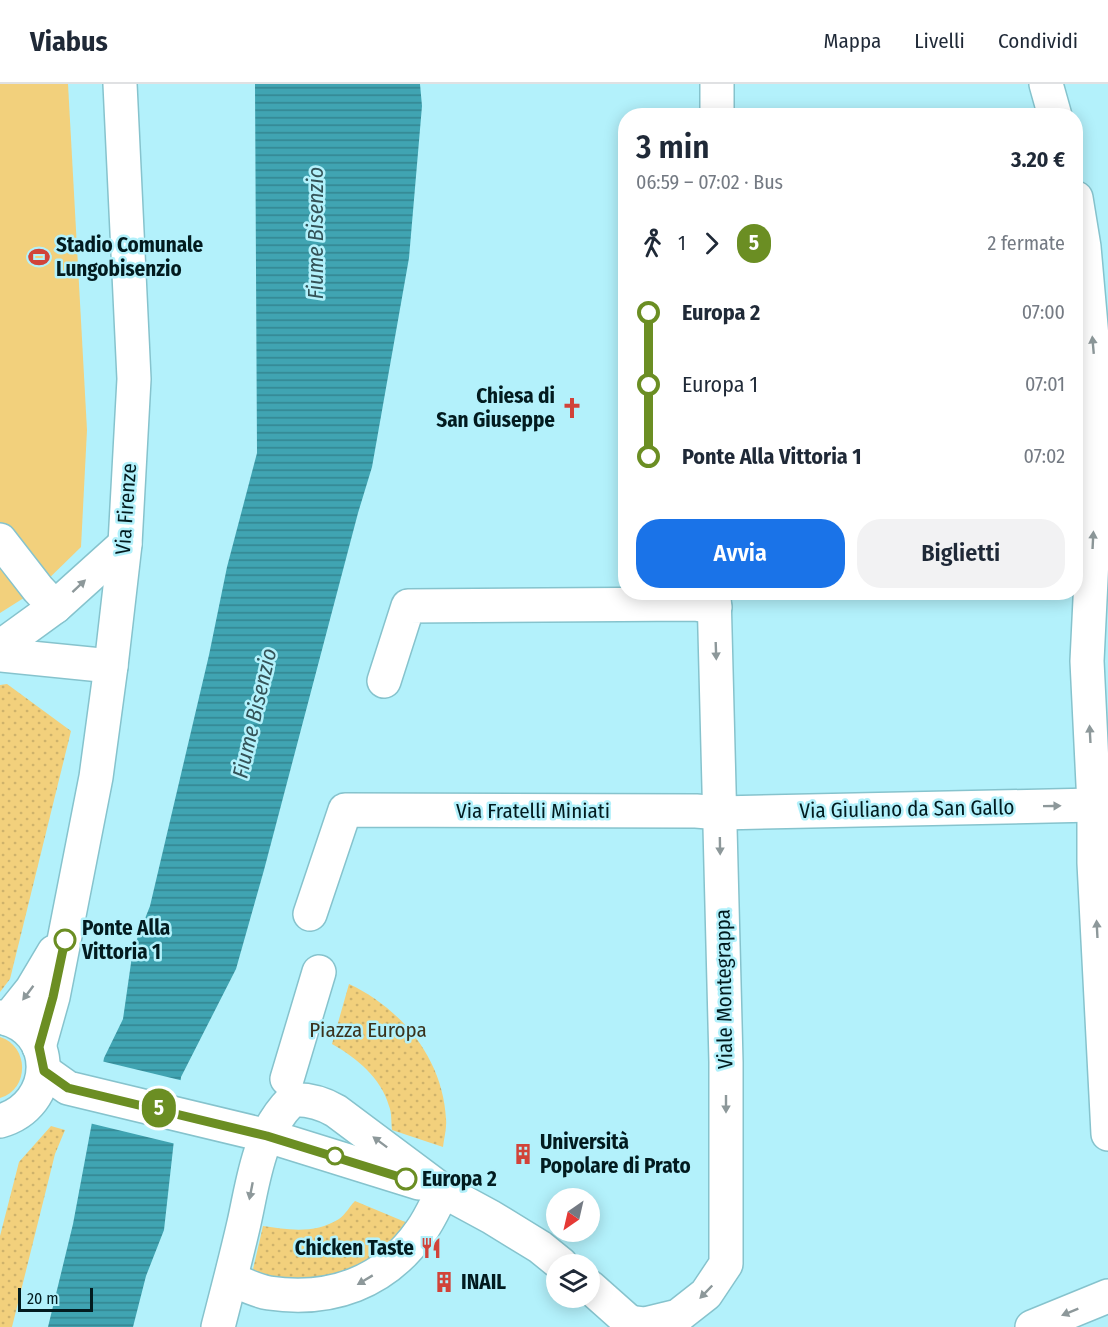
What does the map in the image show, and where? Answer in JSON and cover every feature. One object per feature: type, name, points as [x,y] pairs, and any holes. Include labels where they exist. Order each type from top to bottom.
[{"type":"street","name":"Via Firenze","points":[[47,1075],[53,997],[96,777],[124,544],[134,379],[120,84]]},
{"type":"street","points":[[717,84],[717,108]]},
{"type":"street","points":[[1046,84],[1053,108]]},
{"type":"street","points":[[1083,214],[1096,244],[1099,416],[1087,661],[1094,805],[1094,875],[1108,1134]]},
{"type":"street","points":[[0,540],[55,608]]},
{"type":"street","points":[[0,647],[55,608],[124,544]]},
{"type":"street","points":[[384,681],[390,640],[408,606],[694,604],[714,600]]},
{"type":"street","name":"Viale Montegrappa","points":[[623,1325],[645,1324],[678,1316],[706,1294],[726,1264],[726,1062],[714,600]]},
{"type":"street","points":[[0,655],[111,666]]},
{"type":"street","name":"Via Giuliano da San Gallo","points":[[720,813],[1094,805]]},
{"type":"street","name":"Via Fratelli Miniati","points":[[310,914],[345,810],[720,813]]},
{"type":"street","name":"Via Firenze","points":[[4,1018],[32,989],[67,930]]},
{"type":"street","points":[[218,1327],[257,1161],[267,1136],[284,1108],[290,1090],[319,972]]},
{"type":"street","points":[[4,1018],[21,1025],[31,1035],[47,1075]]},
{"type":"street","points":[[47,1075],[267,1136],[443,1191]]},
{"type":"street","points":[[0,1120],[12,1118],[25,1109],[47,1075]]},
{"type":"street","points":[[163,1109],[256,1112],[277,1101],[290,1090]]},
{"type":"street","points":[[290,1090],[308,1100],[322,1103],[344,1116],[443,1191],[491,1217],[546,1256]]},
{"type":"street","points":[[231,1279],[268,1293],[288,1294],[333,1293],[360,1284],[406,1250],[422,1230],[443,1191]]},
{"type":"street","points":[[1032,1327],[1108,1296]]},
{"type":"street","points":[[600,1299],[623,1325]]},
{"type":"street","points":[[596,1308],[623,1325]]},
{"type":"green space","name":"Stadio Comunale Lungobisenzio","points":[[0,84],[68,84],[87,430],[81,547],[38,589],[0,613]]},
{"type":"green space","points":[[7,684],[71,731],[10,979],[0,992],[0,685]]},
{"type":"green space","name":"Piazza Europa","points":[[349,984],[386,1007],[416,1038],[428,1057],[443,1097],[446,1129],[443,1147],[392,1130],[390,1109],[380,1086],[359,1062],[332,1044]]},
{"type":"green space","points":[[0,1037],[10,1042],[16,1049],[21,1058],[22,1068],[17,1086],[0,1098]]},
{"type":"green space","points":[[51,1126],[65,1130],[55,1154],[12,1327],[0,1327],[0,1236],[19,1162]]},
{"type":"green space","points":[[355,1201],[410,1224],[398,1244],[331,1284],[251,1278],[263,1226],[292,1229],[321,1227],[339,1219]]},
{"type":"water","name":"Fiume Bisenzio","points":[[255,84],[420,84],[422,106],[409,258],[372,467],[236,969],[181,1077],[164,1230],[146,1276],[133,1327],[48,1327],[73,1224],[104,1058],[123,1019],[133,949],[150,906],[209,655],[227,567],[257,453]]},
{"type":"pier","points":[[101,1061],[184,1081],[176,1144],[89,1123]]},
{"type":"bus line","name":"5","points":[[65,940],[39,1047],[44,1071],[68,1088],[163,1109],[267,1136],[406,1179]]},
{"type":"place","name":"Stadio Comunale Lungobisenzio","points":[[39,257]]},
{"type":"place","name":"Chiesa di San Giuseppe","points":[[572,408]]},
{"type":"place","name":"Ponte Alla Vittoria 1","points":[[65,940]]},
{"type":"place","name":"Università Popolare di Prato","points":[[523,1154]]},
{"type":"place","name":"Europa 2","points":[[406,1179]]},
{"type":"place","name":"Chicken Taste","points":[[431,1248]]},
{"type":"place","name":"INAIL","points":[[444,1282]]}]
